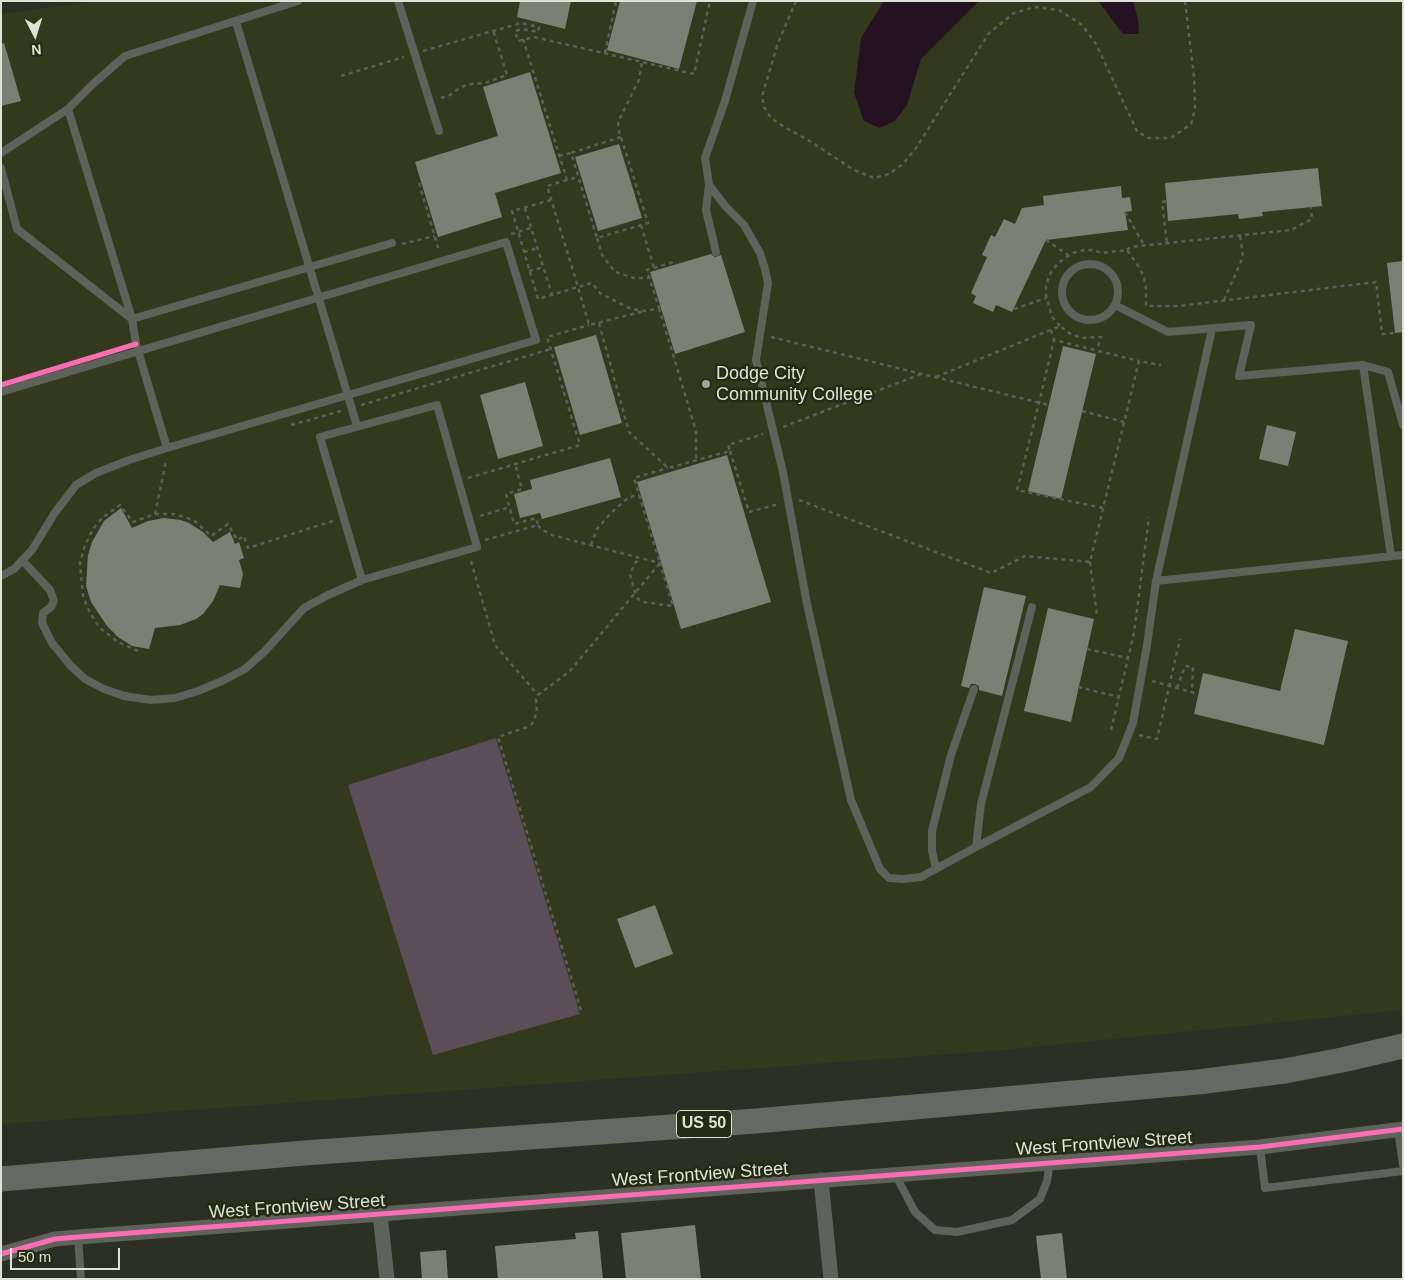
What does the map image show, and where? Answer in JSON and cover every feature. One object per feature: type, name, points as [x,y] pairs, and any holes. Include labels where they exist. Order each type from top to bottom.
[{"type":"highway","name":"US 50","points":[[1,1179],[295,1154],[756,1120],[1198,1082],[1285,1071],[1403,1046]]},
{"type":"street","name":"West Frontview Street","points":[[1,1254],[55,1239],[1260,1147],[1401,1129]]},
{"type":"street","points":[[821,1180],[831,1279]]},
{"type":"street","points":[[380,1214],[387,1279]]},
{"type":"lane","points":[[1,153],[68,109],[125,56],[298,1]]},
{"type":"lane","points":[[398,1],[439,131]]},
{"type":"lane","points":[[716,252],[706,210],[708,185],[705,158],[725,100],[753,1]]},
{"type":"lane","points":[[236,22],[357,426]]},
{"type":"lane","points":[[68,109],[132,319],[138,351],[167,448]]},
{"type":"lane","points":[[1,168],[17,229],[132,319]]},
{"type":"lane","points":[[708,185],[726,208],[744,225],[760,253],[768,283],[756,360],[788,501],[807,604],[851,800],[880,869],[889,878],[921,877],[1090,786],[1118,758],[1133,723],[1156,581],[1212,329]]},
{"type":"lane","points":[[1,392],[506,242],[536,340],[167,448],[128,460],[96,473],[76,485],[54,514],[32,550],[14,569],[1,576]]},
{"type":"lane","points":[[132,319],[392,243]]},
{"type":"lane","points":[[1090,264],[1108,270],[1118,286],[1118,296],[1115,305],[1109,313],[1101,318],[1083,320],[1074,316],[1068,310],[1062,294],[1066,276],[1081,265],[1090,264]]},
{"type":"lane","points":[[1115,305],[1168,332],[1252,325],[1239,376],[1363,365],[1388,372],[1403,425]]},
{"type":"lane","points":[[1363,365],[1391,556]]},
{"type":"lane","points":[[22,560],[50,590],[54,601],[51,607],[43,613],[42,623],[52,643],[70,666],[84,679],[124,696],[151,700],[175,698],[198,691],[245,669],[265,651],[304,608],[328,595],[362,580],[477,547],[437,405],[320,437],[362,580]]},
{"type":"lane","points":[[1156,581],[1403,555]]},
{"type":"lane","points":[[976,847],[982,804],[1032,608]]},
{"type":"lane","points":[[936,868],[932,851],[932,831],[951,755],[974,689]]},
{"type":"lane","points":[[1401,1129],[1403,1165]]},
{"type":"lane","points":[[1260,1147],[1265,1188],[1403,1171]]},
{"type":"lane","points":[[895,1174],[915,1212],[935,1230],[957,1232],[1012,1220],[1040,1199],[1047,1181],[1050,1162]]},
{"type":"lane","points":[[78,1237],[81,1279]]},
{"type":"path","points":[[605,53],[616,1]]},
{"type":"path","points":[[341,76],[521,23],[540,27],[538,32],[523,29],[515,31],[518,41],[534,37],[694,74],[710,1]]},
{"type":"path","points":[[796,1],[778,43],[762,96],[764,107],[771,118],[786,128],[854,170],[874,178],[889,174],[903,164],[916,148],[989,33],[1014,13],[1035,7],[1059,10],[1082,25],[1096,44],[1136,131],[1148,138],[1171,138],[1191,124],[1195,108],[1194,77],[1185,1]]},
{"type":"path","points":[[430,101],[450,96],[461,87],[485,83],[507,75],[493,30]]},
{"type":"path","points":[[523,40],[566,180]]},
{"type":"path","points":[[597,238],[648,223],[618,122],[636,86],[642,62]]},
{"type":"path","points":[[559,156],[621,137]]},
{"type":"path","points":[[571,153],[602,254],[615,272],[634,278],[650,278]]},
{"type":"path","points":[[578,177],[547,186],[589,325]]},
{"type":"path","points":[[419,183],[440,255]]},
{"type":"path","points":[[551,200],[512,211],[538,299],[592,282],[600,293],[614,301],[631,309],[647,311]]},
{"type":"path","points":[[1166,202],[1162,202],[1167,243]]},
{"type":"path","points":[[525,207],[552,294]]},
{"type":"path","points":[[1097,350],[1101,337],[1084,338],[1070,333],[1060,326],[1052,317],[1046,298],[1046,285],[1051,272],[1068,255],[1084,250],[1102,253],[1127,250],[1130,247],[1291,230],[1312,219],[1311,207]]},
{"type":"path","points":[[1125,212],[1144,246]]},
{"type":"path","points":[[641,225],[654,268]]},
{"type":"path","points":[[1224,300],[1243,257],[1240,235]]},
{"type":"path","points":[[392,243],[401,244],[434,236]]},
{"type":"path","points":[[1046,240],[1068,255]]},
{"type":"path","points":[[524,252],[538,248]]},
{"type":"path","points":[[1127,250],[1144,278],[1146,306],[1179,306],[1376,282],[1382,334],[1395,333]]},
{"type":"path","points":[[673,262],[648,270],[696,430],[696,460]]},
{"type":"path","points":[[530,271],[544,267]]},
{"type":"path","points":[[1014,309],[1046,298]]},
{"type":"path","points":[[458,481],[580,445],[548,337],[659,308]]},
{"type":"path","points":[[599,323],[630,432],[668,468]]},
{"type":"path","points":[[935,377],[1060,326]]},
{"type":"path","points":[[1051,330],[1054,340],[1017,490],[1103,508]]},
{"type":"path","points":[[761,334],[1049,405]]},
{"type":"path","points":[[1082,347],[1084,338]]},
{"type":"path","points":[[1054,340],[1161,365]]},
{"type":"path","points":[[286,426],[551,349]]},
{"type":"path","points":[[1097,615],[1090,562],[1139,360]]},
{"type":"path","points":[[921,374],[773,431],[728,445],[749,512],[796,499],[991,573],[1025,556],[1090,562]]},
{"type":"path","points":[[1082,411],[1124,422]]},
{"type":"path","points":[[640,558],[634,563],[630,574],[638,599],[643,602],[673,606],[634,478],[730,451]]},
{"type":"path","points":[[155,514],[165,461],[174,458]]},
{"type":"path","points":[[515,464],[522,488],[506,494],[514,524],[536,518],[541,529],[552,535],[660,564]]},
{"type":"path","points":[[591,545],[597,529],[611,512],[628,498],[639,494]]},
{"type":"path","points":[[138,651],[118,642],[100,628],[82,596],[80,563],[85,545],[102,518],[120,505],[133,522],[155,514],[173,514],[196,522],[211,536],[228,524],[237,540],[244,536],[248,548],[344,518]]},
{"type":"path","points":[[469,520],[510,507]]},
{"type":"path","points":[[1111,730],[1138,606],[1149,517]]},
{"type":"path","points":[[476,542],[538,524]]},
{"type":"path","points":[[468,550],[496,645],[538,695]]},
{"type":"path","points":[[580,1010],[498,738],[532,724],[537,712],[536,699],[538,695],[570,671],[660,564]]},
{"type":"path","points":[[1129,732],[1156,739],[1180,639]]},
{"type":"path","points":[[1087,648],[1128,658]]},
{"type":"path","points":[[1177,688],[1186,666],[1193,667],[1192,693]]},
{"type":"path","points":[[1141,678],[1198,694]]},
{"type":"path","points":[[1078,687],[1119,697]]},
{"type":"shaded area","name":"Dodge City Community College","points":[[94,1],[1403,1],[1403,1010],[1003,1050],[1,1124],[1,14]]},
{"type":"shaded area","points":[[884,1],[979,1],[921,59],[907,105],[895,121],[879,128],[864,121],[854,93],[861,38]]},
{"type":"shaded area","points":[[1098,1],[1133,1],[1138,20],[1139,34],[1123,34]]},
{"type":"shaded area","points":[[496,738],[580,1014],[433,1055],[348,785]]},
{"type":"building","points":[[520,1],[571,1],[565,29],[517,17]]},
{"type":"building","points":[[620,1],[697,1],[679,69],[607,50]]},
{"type":"building","points":[[4,43],[21,101],[1,106],[1,44]]},
{"type":"building","points":[[530,72],[561,173],[495,193],[502,217],[438,237],[415,162],[498,136],[483,87]]},
{"type":"building","points":[[619,144],[642,218],[598,231],[575,157]]},
{"type":"building","points":[[1318,168],[1322,206],[1262,212],[1263,216],[1239,219],[1238,214],[1168,221],[1165,183]]},
{"type":"building","points":[[1121,186],[1122,198],[1130,197],[1132,211],[1125,212],[1128,230],[1046,240],[1012,312],[996,305],[993,312],[973,303],[976,296],[971,293],[987,257],[982,255],[991,235],[995,237],[1004,219],[1015,224],[1022,208],[1044,205],[1043,196]]},
{"type":"building","points":[[711,254],[715,257],[721,255],[745,332],[675,354],[650,272]]},
{"type":"building","points":[[1403,261],[1403,332],[1395,333],[1387,263]]},
{"type":"building","points":[[596,335],[622,423],[580,435],[554,347]]},
{"type":"building","points":[[1063,346],[1096,354],[1061,499],[1028,491]]},
{"type":"building","points":[[525,382],[543,446],[498,459],[480,395]]},
{"type":"building","points":[[1267,425],[1296,432],[1288,466],[1259,459]]},
{"type":"building","points":[[727,455],[771,602],[681,629],[637,482]]},
{"type":"building","points":[[610,458],[621,497],[542,519],[540,513],[520,518],[514,494],[532,489],[530,480]]},
{"type":"building","points":[[121,508],[132,528],[148,521],[164,518],[189,523],[203,532],[213,542],[230,532],[235,544],[239,542],[244,558],[239,560],[243,574],[240,588],[220,585],[213,601],[203,614],[196,619],[180,625],[155,628],[149,649],[132,646],[118,637],[107,626],[91,602],[86,586],[88,555],[92,542],[104,521]]},
{"type":"building","points":[[984,587],[1026,596],[1002,696],[979,690],[979,686],[975,684],[971,684],[969,688],[961,686]]},
{"type":"building","points":[[1048,608],[1094,619],[1071,722],[1024,711]]},
{"type":"building","points":[[1295,629],[1348,641],[1324,745],[1194,714],[1203,673],[1280,691]]},
{"type":"building","points":[[655,905],[673,954],[635,968],[617,919]]},
{"type":"building","points":[[695,1225],[701,1279],[626,1279],[621,1233]]},
{"type":"building","points":[[598,1231],[603,1279],[498,1279],[495,1246],[576,1239],[575,1233]]},
{"type":"building","points":[[1062,1233],[1067,1279],[1041,1279],[1036,1236]]},
{"type":"building","points":[[446,1250],[448,1279],[422,1279],[420,1252]]},
{"type":"cycle path","points":[[1,385],[136,344]]},
{"type":"cycle path","points":[[1,1254],[55,1239],[1260,1147],[1403,1129]]},
{"type":"place","name":"Dodge City Community College","points":[[706,384]]}]
